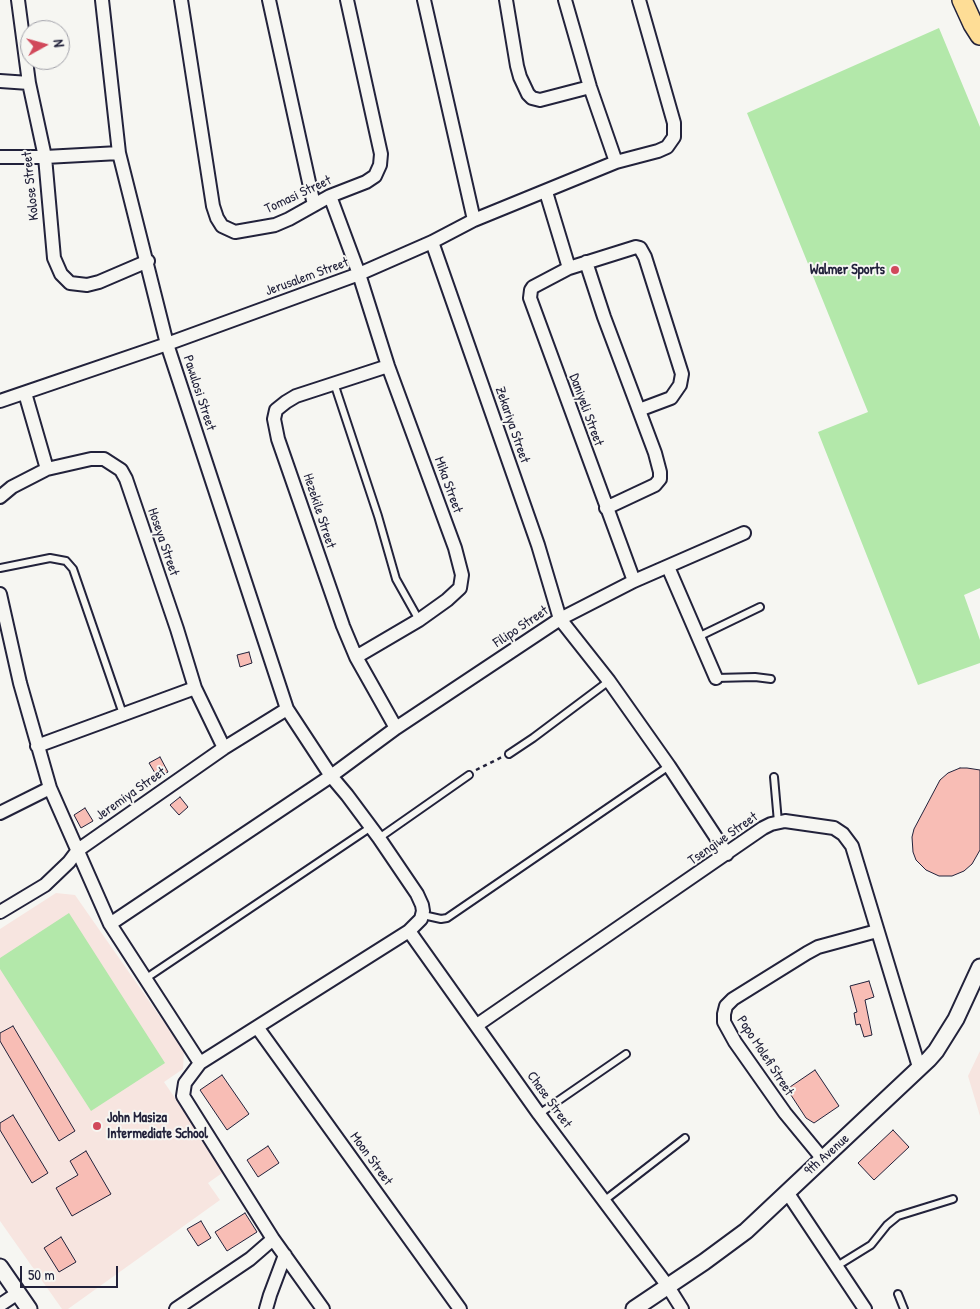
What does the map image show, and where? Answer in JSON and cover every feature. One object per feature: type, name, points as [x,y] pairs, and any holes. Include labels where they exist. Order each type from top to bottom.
[{"type":"main road","points":[[962,0],[980,35]]},
{"type":"main road","points":[[970,0],[980,25]]},
{"type":"street","name":"Kolose Street","points":[[18,0],[28,83],[45,157],[54,258],[60,274],[70,283],[87,285],[99,282],[148,261]]},
{"type":"street","name":"Pawulosi Street","points":[[102,0],[119,153],[148,261],[167,344],[287,710],[331,776],[371,827],[417,894],[422,905],[423,915]]},
{"type":"street","name":"Tomasi Street","points":[[181,0],[213,206],[222,226],[234,232],[274,225],[289,219],[330,196],[366,182],[374,176],[380,165],[381,154],[347,0]]},
{"type":"street","points":[[269,0],[314,205]]},
{"type":"street","points":[[424,0],[474,220]]},
{"type":"street","points":[[506,0],[517,66],[528,94],[532,98],[540,100],[590,87]]},
{"type":"street","points":[[565,0],[590,87],[616,162]]},
{"type":"street","name":"Jerusalem Street","points":[[0,401],[167,344],[358,274],[432,242],[474,220],[616,162],[667,147],[674,137],[674,123],[639,0]]},
{"type":"street","points":[[0,81],[28,83]]},
{"type":"street","points":[[0,157],[45,157],[119,153]]},
{"type":"street","points":[[546,192],[569,268]]},
{"type":"street","name":"Mika Street","points":[[330,196],[388,366],[455,548],[462,576],[460,588],[447,600],[419,620],[356,657]]},
{"type":"street","name":"Zekariya Street","points":[[432,242],[538,544],[560,619]]},
{"type":"street","name":"Daniyeli Street","points":[[634,580],[530,298],[531,290],[538,283],[569,268],[636,247],[640,248],[645,257],[682,374],[680,385],[671,398],[639,410]]},
{"type":"street","points":[[586,262],[604,317],[655,453],[660,472],[660,479],[655,485],[606,508]]},
{"type":"street","name":"Hezekile Street","points":[[388,366],[296,396],[276,410],[274,419],[278,439],[332,598],[356,657],[396,728]]},
{"type":"street","points":[[25,393],[47,469]]},
{"type":"street","name":"Hoseya Street","points":[[0,497],[12,487],[47,469],[91,459],[104,459],[121,470],[126,479],[178,629],[194,688],[224,748]]},
{"type":"street","name":"Filipo Street","points":[[110,924],[331,776],[396,728],[560,619],[634,580],[744,534]]},
{"type":"street","points":[[668,567],[716,678]]},
{"type":"street","points":[[0,594],[20,683],[50,788],[110,924],[200,1063]]},
{"type":"street","points":[[560,619],[609,681],[669,766],[727,854]]},
{"type":"street","points":[[37,746],[194,688]]},
{"type":"street","name":"Jeremiya Street","points":[[0,912],[44,885],[69,862],[78,850],[224,748],[287,710]]},
{"type":"street","points":[[0,813],[50,788]]},
{"type":"street","name":"Tsengiwe Street","points":[[477,1026],[763,828],[784,821],[826,826],[839,831],[852,846],[919,1066]]},
{"type":"street","points":[[324,1309],[272,1239],[183,1096],[185,1083],[200,1063],[409,931],[418,923],[423,915]]},
{"type":"street","name":"Popo Molefi Street","points":[[822,1158],[785,1112],[735,1042],[724,1022],[724,1014],[726,1006],[733,999],[807,952],[877,930]]},
{"type":"street","name":"Chase Street","points":[[409,931],[539,1114],[667,1285],[682,1309]]},
{"type":"street","name":"9th Avenue","points":[[634,1309],[746,1231],[936,1051],[956,1019],[980,966]]},
{"type":"street","name":"Moon Street","points":[[258,1027],[460,1309]]},
{"type":"street","points":[[788,1192],[865,1309]]},
{"type":"street","points":[[176,1309],[250,1259],[272,1239]]},
{"type":"street","points":[[266,1309],[285,1255]]},
{"type":"street","points":[[0,1267],[29,1309]]},
{"type":"street","points":[[0,1305],[18,1293]]},
{"type":"lane","points":[[334,383],[378,516],[396,580],[419,620]]},
{"type":"lane","points":[[0,568],[50,558],[66,561],[74,569],[123,714]]},
{"type":"lane","points":[[698,637],[760,607]]},
{"type":"lane","points":[[716,678],[755,677],[771,679]]},
{"type":"lane","points":[[509,754],[609,681]]},
{"type":"lane","points":[[423,915],[441,920],[447,918],[669,766]]},
{"type":"lane","points":[[378,838],[469,775]]},
{"type":"lane","points":[[774,777],[778,822]]},
{"type":"lane","points":[[145,979],[371,827]]},
{"type":"lane","points":[[539,1114],[626,1054]]},
{"type":"lane","points":[[605,1200],[685,1138]]},
{"type":"lane","points":[[836,1266],[871,1246],[887,1225],[898,1216],[953,1198]]},
{"type":"lane","points":[[898,1294],[904,1309]]},
{"type":"path","points":[[469,775],[509,754]]},
{"type":"shaded area","name":"John Masiza Intermediate School","points":[[56,893],[75,895],[184,1051],[183,1069],[164,1082],[225,1171],[208,1183],[220,1200],[68,1309],[62,1309],[0,1221],[0,929]]},
{"type":"shaded area","points":[[980,1051],[980,1116],[968,1076]]},
{"type":"green space","name":"Walmer Sports","points":[[939,28],[980,127],[980,588],[964,595],[980,640],[980,663],[918,685],[818,432],[868,412],[747,113]]},
{"type":"green space","points":[[69,913],[165,1063],[91,1111],[0,969],[0,958]]},
{"type":"building","points":[[249,652],[252,663],[240,667],[237,655]]},
{"type":"building","points":[[160,757],[168,772],[158,778],[149,763]]},
{"type":"building","points":[[960,768],[980,770],[980,850],[972,864],[964,871],[952,876],[939,876],[926,870],[916,860],[913,852],[912,837],[914,829],[940,780],[948,773]]},
{"type":"building","points":[[180,797],[188,807],[179,815],[170,805]]},
{"type":"building","points":[[85,808],[93,821],[81,828],[74,815]]},
{"type":"building","points":[[869,981],[874,997],[865,1000],[872,1035],[864,1037],[860,1024],[856,1025],[854,1013],[857,1012],[850,986]]},
{"type":"building","points":[[13,1026],[75,1131],[59,1141],[0,1041],[0,1033]]},
{"type":"building","points":[[815,1070],[839,1106],[814,1123],[806,1118],[787,1089]]},
{"type":"building","points":[[222,1075],[249,1114],[227,1130],[200,1090]]},
{"type":"building","points":[[13,1115],[48,1173],[32,1183],[0,1130],[0,1123]]},
{"type":"building","points":[[893,1130],[909,1147],[874,1180],[858,1163]]},
{"type":"building","points":[[268,1146],[279,1163],[258,1177],[247,1160]]},
{"type":"building","points":[[86,1151],[111,1194],[72,1216],[56,1188],[78,1175],[70,1161]]},
{"type":"building","points":[[245,1213],[257,1232],[227,1251],[215,1232]]},
{"type":"building","points":[[201,1221],[211,1238],[198,1246],[187,1229]]},
{"type":"building","points":[[61,1237],[76,1262],[59,1272],[44,1248]]},
{"type":"place","name":"Walmer Sports","points":[[895,270]]},
{"type":"place","name":"John Masiza Intermediate School","points":[[97,1126]]}]
